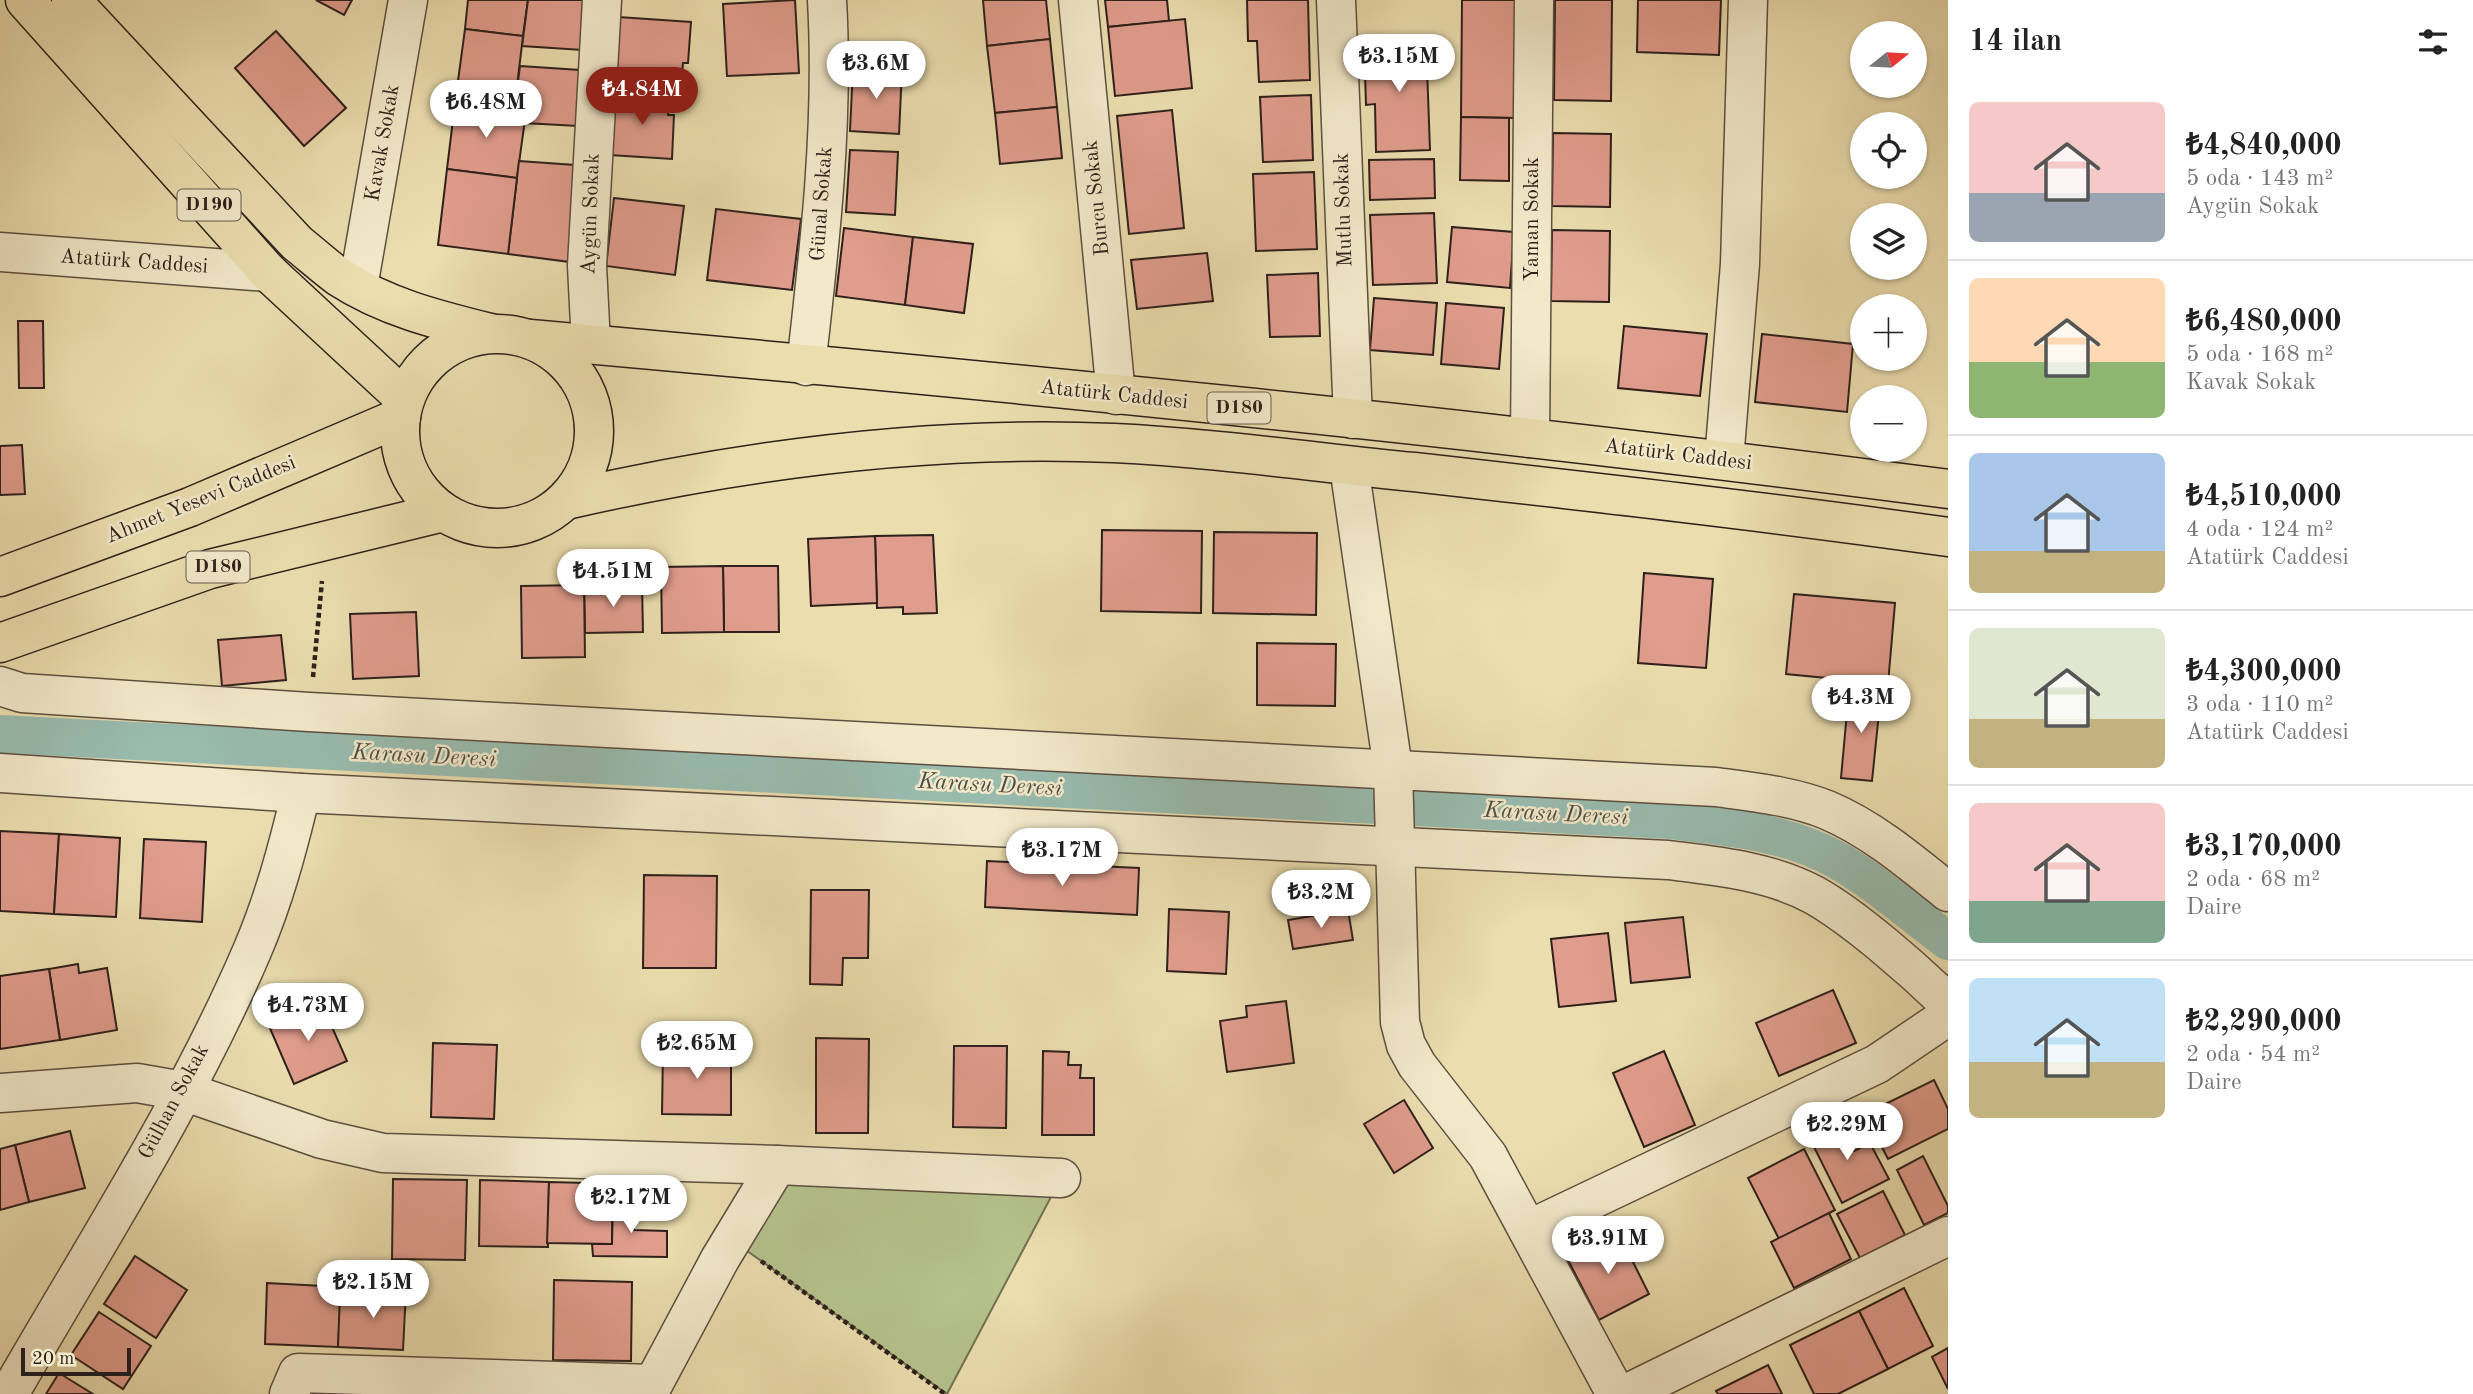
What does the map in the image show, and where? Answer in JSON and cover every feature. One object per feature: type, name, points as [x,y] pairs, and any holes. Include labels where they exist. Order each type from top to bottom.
[{"type":"highway","name":"D190","points":[[25,0],[268,272],[403,408]]},
{"type":"highway","name":"D190","points":[[71,0],[297,243],[340,277],[358,287],[426,317],[492,333]]},
{"type":"highway","name":"Atatürk Caddesi","points":[[530,339],[547,347],[569,365],[585,388],[595,425],[589,463],[580,482],[566,500],[550,513],[509,528],[487,528],[466,523],[443,512],[424,495],[410,474],[403,456],[403,408],[424,366],[439,353],[472,336],[492,333],[530,339],[1353,419],[1724,460],[1948,489]]},
{"type":"highway","name":"Ahmet Yesevi Caddesi","points":[[0,577],[190,508],[403,408]]},
{"type":"highway","name":"Atatürk Caddesi","points":[[566,500],[666,477],[793,458],[949,445],[1114,443],[1708,504],[1948,537]]},
{"type":"highway","name":"D180","points":[[0,643],[210,569],[443,512]]},
{"type":"street","name":"Kavak Sokak","points":[[358,287],[408,0]]},
{"type":"street","name":"Aygün Sokak","points":[[591,344],[587,266],[603,0]]},
{"type":"street","name":"Günal Sokak","points":[[806,366],[823,216],[831,66],[827,0]]},
{"type":"street","name":"Burcu Sokak","points":[[1078,0],[1116,395]]},
{"type":"street","name":"Mutlu Sokak","points":[[1336,0],[1353,419]]},
{"type":"street","name":"Yaman Sokak","points":[[1530,438],[1534,0]]},
{"type":"street","points":[[1724,460],[1740,264],[1748,0]]},
{"type":"street","name":"Atatürk Caddesi","points":[[0,252],[268,272]]},
{"type":"street","points":[[1349,466],[1393,769],[1397,998],[1405,1045],[1436,1092],[1468,1126],[1489,1156],[1616,1394]]},
{"type":"street","points":[[0,686],[22,693],[309,712],[1705,786],[1777,796],[1825,810],[1856,824],[1948,892]]},
{"type":"street","points":[[0,773],[301,793],[1396,849],[1668,860],[1752,873],[1813,895],[1912,970],[1948,1003]]},
{"type":"street","name":"Gülhan Sokak","points":[[9,1394],[183,1091],[252,951],[281,872],[301,793]]},
{"type":"street","points":[[1528,1230],[1877,1064],[1948,1016]]},
{"type":"street","points":[[0,1093],[137,1083],[183,1091],[322,1139],[383,1153],[777,1165],[1061,1178]]},
{"type":"street","points":[[289,1394],[298,1373],[650,1389],[732,1240],[777,1165]]},
{"type":"street","points":[[1626,1394],[1948,1236]]},
{"type":"path","points":[[309,712],[323,573],[320,541]]},
{"type":"path","points":[[732,1240],[945,1394]]},
{"type":"green space","points":[[777,1165],[1061,1178],[947,1394],[732,1240]]},
{"type":"building","points":[[316,0],[352,0],[344,15]]},
{"type":"building","points":[[468,0],[528,0],[523,36],[465,29]]},
{"type":"building","points":[[528,0],[585,0],[582,50],[522,46]]},
{"type":"building","points":[[795,0],[799,73],[727,76],[723,4]]},
{"type":"building","points":[[983,0],[1046,0],[1050,39],[987,46]]},
{"type":"building","points":[[1105,0],[1167,0],[1169,21],[1108,27]]},
{"type":"building","points":[[1247,0],[1308,0],[1310,80],[1259,82],[1257,41],[1248,41]]},
{"type":"building","points":[[1462,0],[1519,0],[1517,118],[1461,117]]},
{"type":"building","points":[[1555,0],[1612,0],[1611,101],[1554,100]]},
{"type":"building","points":[[1638,0],[1721,0],[1719,55],[1637,52]]},
{"type":"building","points":[[618,17],[691,22],[688,63],[683,63],[680,97],[614,93]]},
{"type":"building","points":[[1185,19],[1192,88],[1115,96],[1108,27]]},
{"type":"building","points":[[465,29],[523,36],[514,111],[455,103]]},
{"type":"building","points":[[276,31],[346,108],[304,146],[235,68]]},
{"type":"building","points":[[1050,39],[1057,107],[995,113],[987,46]]},
{"type":"building","points":[[1426,40],[1430,150],[1376,152],[1375,104],[1366,105],[1364,42]]},
{"type":"building","points":[[520,66],[580,70],[578,126],[524,123],[526,112],[514,111]]},
{"type":"building","points":[[853,68],[902,70],[899,134],[850,131]]},
{"type":"building","points":[[614,93],[669,96],[668,115],[674,115],[672,159],[610,155]]},
{"type":"building","points":[[1311,95],[1313,160],[1263,162],[1260,97]]},
{"type":"building","points":[[455,103],[526,112],[517,178],[447,169]]},
{"type":"building","points":[[1057,107],[1062,158],[1000,164],[995,113]]},
{"type":"building","points":[[1172,110],[1184,228],[1129,234],[1117,116]]},
{"type":"building","points":[[1461,117],[1509,118],[1509,181],[1460,180]]},
{"type":"building","points":[[1553,133],[1611,134],[1610,207],[1552,206]]},
{"type":"building","points":[[850,150],[898,152],[895,215],[846,212]]},
{"type":"building","points":[[1434,159],[1435,198],[1370,200],[1369,160]]},
{"type":"building","points":[[519,161],[575,165],[570,262],[508,254]]},
{"type":"building","points":[[447,169],[517,178],[508,254],[438,245]]},
{"type":"building","points":[[1314,172],[1317,249],[1256,251],[1253,174]]},
{"type":"building","points":[[614,198],[684,206],[675,275],[606,266]]},
{"type":"building","points":[[716,209],[801,219],[792,290],[707,280]]},
{"type":"building","points":[[1434,213],[1437,283],[1373,285],[1370,215]]},
{"type":"building","points":[[1452,227],[1514,232],[1510,288],[1447,282]]},
{"type":"building","points":[[844,228],[913,237],[905,305],[836,296]]},
{"type":"building","points":[[1552,230],[1610,231],[1609,302],[1551,301]]},
{"type":"building","points":[[913,237],[973,244],[964,313],[905,305]]},
{"type":"building","points":[[1207,253],[1213,301],[1137,309],[1131,260]]},
{"type":"building","points":[[1318,273],[1320,336],[1270,337],[1267,275]]},
{"type":"building","points":[[1374,298],[1437,303],[1433,355],[1370,350]]},
{"type":"building","points":[[1446,303],[1504,308],[1499,369],[1441,364]]},
{"type":"building","points":[[18,321],[43,321],[44,388],[19,388]]},
{"type":"building","points":[[1624,326],[1707,334],[1700,396],[1618,388]]},
{"type":"building","points":[[1762,334],[1850,344],[1847,412],[1755,402]]},
{"type":"building","points":[[22,445],[25,494],[0,495],[0,446]]},
{"type":"building","points":[[1102,530],[1202,531],[1201,613],[1101,611]]},
{"type":"building","points":[[1214,532],[1317,533],[1316,615],[1213,613]]},
{"type":"building","points":[[933,535],[937,613],[903,614],[903,607],[877,608],[875,536]]},
{"type":"building","points":[[875,536],[877,603],[811,606],[808,539]]},
{"type":"building","points":[[723,566],[778,566],[779,632],[724,632]]},
{"type":"building","points":[[723,566],[724,632],[662,633],[661,567]]},
{"type":"building","points":[[1644,573],[1713,579],[1706,668],[1638,663]]},
{"type":"building","points":[[584,585],[642,585],[643,632],[585,633]]},
{"type":"building","points":[[584,585],[585,657],[522,658],[521,586]]},
{"type":"building","points":[[1794,594],[1895,603],[1888,684],[1786,674]]},
{"type":"building","points":[[416,612],[419,676],[353,679],[350,614]]},
{"type":"building","points":[[281,635],[286,680],[222,686],[218,640]]},
{"type":"building","points":[[1257,643],[1336,644],[1335,706],[1257,705]]},
{"type":"building","points":[[1849,690],[1881,693],[1872,781],[1841,778]]},
{"type":"building","points":[[0,831],[59,834],[54,914],[0,911]]},
{"type":"building","points":[[59,834],[120,838],[116,917],[54,914]]},
{"type":"building","points":[[144,839],[206,842],[202,922],[140,918]]},
{"type":"building","points":[[987,861],[1139,868],[1137,915],[985,907]]},
{"type":"building","points":[[644,875],[717,876],[716,968],[643,968]]},
{"type":"building","points":[[811,890],[869,890],[868,958],[843,958],[842,985],[810,984]]},
{"type":"building","points":[[1169,909],[1229,912],[1226,974],[1167,971]]},
{"type":"building","points":[[1348,910],[1353,940],[1293,949],[1288,920]]},
{"type":"building","points":[[1683,917],[1690,977],[1631,983],[1625,923]]},
{"type":"building","points":[[1608,933],[1616,1001],[1559,1007],[1551,939]]},
{"type":"building","points":[[78,964],[79,973],[107,968],[117,1030],[60,1040],[49,969]]},
{"type":"building","points":[[49,969],[60,1040],[0,1049],[0,976]]},
{"type":"building","points":[[1833,990],[1856,1043],[1779,1076],[1756,1023]]},
{"type":"building","points":[[1286,1001],[1294,1063],[1227,1072],[1220,1021],[1247,1017],[1246,1006]]},
{"type":"building","points":[[321,1002],[347,1061],[294,1084],[269,1026]]},
{"type":"building","points":[[816,1038],[869,1039],[868,1133],[816,1133]]},
{"type":"building","points":[[433,1043],[497,1045],[494,1119],[431,1117]]},
{"type":"building","points":[[691,1045],[731,1046],[731,1115],[662,1114],[663,1050],[690,1051]]},
{"type":"building","points":[[954,1046],[1007,1046],[1006,1128],[953,1127]]},
{"type":"building","points":[[1043,1051],[1069,1052],[1068,1065],[1081,1065],[1080,1078],[1094,1078],[1094,1135],[1042,1135]]},
{"type":"building","points":[[1664,1051],[1695,1125],[1644,1147],[1613,1073]]},
{"type":"building","points":[[1934,1080],[1948,1109],[1948,1129],[1888,1159],[1865,1114]]},
{"type":"building","points":[[1404,1100],[1433,1148],[1394,1173],[1364,1124]]},
{"type":"building","points":[[1837,1118],[1854,1151],[1870,1143],[1889,1179],[1842,1203],[1807,1133]]},
{"type":"building","points":[[70,1131],[85,1188],[29,1202],[15,1145]]},
{"type":"building","points":[[15,1145],[29,1202],[0,1210],[0,1149]]},
{"type":"building","points":[[1804,1149],[1835,1210],[1779,1239],[1748,1178]]},
{"type":"building","points":[[1923,1156],[1948,1206],[1948,1213],[1924,1225],[1897,1170]]},
{"type":"building","points":[[393,1179],[467,1180],[465,1260],[392,1259]]},
{"type":"building","points":[[480,1180],[549,1182],[548,1247],[479,1246]]},
{"type":"building","points":[[549,1182],[587,1183],[587,1190],[613,1191],[612,1244],[547,1243]]},
{"type":"building","points":[[1883,1191],[1905,1235],[1860,1258],[1837,1214]]},
{"type":"building","points":[[613,1197],[634,1197],[634,1230],[667,1231],[667,1257],[593,1256],[592,1244],[612,1244]]},
{"type":"building","points":[[1829,1213],[1851,1259],[1794,1288],[1771,1242]]},
{"type":"building","points":[[1618,1232],[1649,1294],[1599,1320],[1567,1258]]},
{"type":"building","points":[[135,1256],[187,1290],[156,1338],[104,1304]]},
{"type":"building","points":[[554,1280],[632,1282],[631,1361],[553,1360]]},
{"type":"building","points":[[267,1283],[341,1287],[338,1347],[265,1344]]},
{"type":"building","points":[[359,1288],[406,1290],[403,1350],[338,1347],[340,1295],[358,1296]]},
{"type":"building","points":[[1904,1288],[1933,1346],[1888,1369],[1859,1311]]},
{"type":"building","points":[[1859,1311],[1888,1369],[1838,1394],[1814,1394],[1790,1345]]},
{"type":"building","points":[[99,1312],[151,1346],[123,1389],[71,1355]]},
{"type":"building","points":[[1948,1348],[1948,1389],[1932,1357]]},
{"type":"building","points":[[1768,1365],[1782,1394],[1718,1394],[1716,1391]]},
{"type":"building","points":[[59,1373],[93,1394],[46,1394]]},
{"type":"waterway","name":"Karasu Deresi","points":[[0,734],[1669,820],[1775,836],[1816,850],[1864,877],[1948,941]]}]
